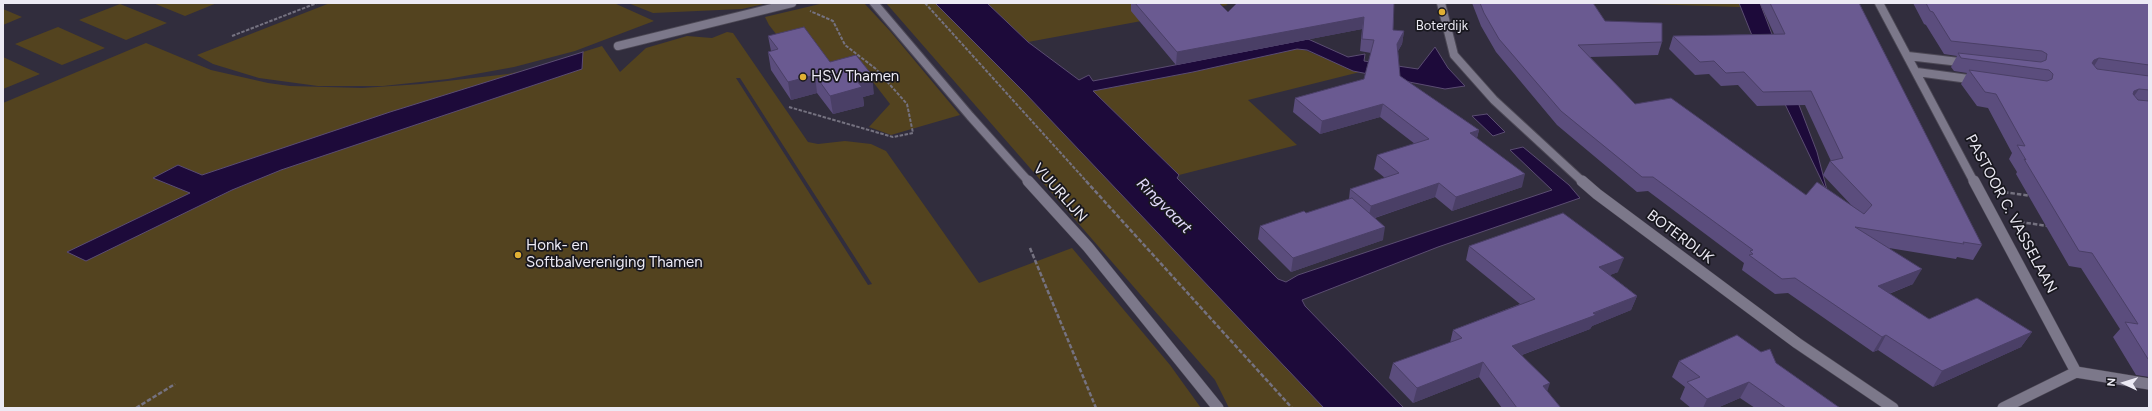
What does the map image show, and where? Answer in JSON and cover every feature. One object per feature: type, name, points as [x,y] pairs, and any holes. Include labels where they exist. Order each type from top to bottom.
[{"type":"street","points":[[618,46],[791,3]]},
{"type":"street","name":"VUURLIJN","points":[[874,3],[970,116],[1088,247],[1218,408]]},
{"type":"street","name":"BOTERDIJK","points":[[1441,3],[1442,12],[1454,55],[1494,100],[1597,194],[1797,343],[1893,408]]},
{"type":"street","name":"PASTOOR C. VASSELAAN","points":[[1879,3],[2076,372]]},
{"type":"street","points":[[1908,56],[1979,64]]},
{"type":"street","points":[[1917,72],[1986,81]]},
{"type":"street","points":[[2003,408],[2076,372],[2149,384]]},
{"type":"path","points":[[232,36],[316,3]]},
{"type":"path","points":[[789,107],[893,137],[912,133],[907,104],[876,69],[845,45],[834,21],[791,3]]},
{"type":"path","points":[[925,3],[1292,408]]},
{"type":"path","points":[[1030,248],[1088,394],[1096,408]]},
{"type":"path","points":[[136,408],[175,384]]},
{"type":"shaded area","points":[[153,3],[217,3],[185,16]]},
{"type":"shaded area","points":[[330,3],[614,3],[654,21],[575,51],[514,67],[448,79],[383,86],[318,86],[259,78],[213,64],[197,55]]},
{"type":"shaded area","points":[[628,3],[768,3],[742,9],[653,13]]},
{"type":"shaded area","points":[[824,3],[864,3],[890,31],[960,115],[891,135],[869,127],[890,104],[863,69],[835,78],[787,48],[769,25],[765,17]]},
{"type":"shaded area","points":[[886,3],[935,3],[1025,93],[1324,408],[1229,408],[1215,380]]},
{"type":"shaded area","points":[[987,3],[1224,3],[1228,5],[1028,42]]},
{"type":"shaded area","points":[[1613,3],[1739,3],[1740,7]]},
{"type":"shaded area","points":[[120,4],[167,23],[126,40],[79,20]]},
{"type":"shaded area","points":[[3,9],[22,17],[3,25]]},
{"type":"shaded area","points":[[58,27],[105,48],[62,65],[15,44]]},
{"type":"shaded area","points":[[727,32],[733,33],[808,142],[818,144],[845,141],[871,144],[886,151],[979,283],[1072,248],[1170,365],[1201,408],[3,408],[3,103],[146,43],[211,70],[268,83],[290,86],[362,88],[421,84],[508,74],[526,70],[202,175],[178,165],[153,178],[190,193],[68,252],[86,260],[232,190],[281,170],[581,69],[583,52],[602,46],[620,72],[646,48],[687,36],[712,38]],"holes":[[[736,78],[740,78],[872,284],[868,285]]]},
{"type":"shaded area","points":[[1302,49],[1360,72],[1248,100],[1297,145],[1179,175],[1093,91],[1193,72]]},
{"type":"shaded area","points":[[3,57],[40,74],[3,89]]},
{"type":"water","name":"Ringvaart","points":[[935,3],[987,3],[1028,42],[1079,80],[1089,75],[1093,81],[1308,39],[1348,57],[1365,54],[1364,61],[1418,69],[1435,47],[1448,68],[1465,86],[1445,89],[1353,71],[1307,50],[1297,49],[1193,72],[1093,91],[1179,175],[1177,178],[1278,279],[1286,282],[1298,275],[1552,190],[1510,150],[1523,147],[1569,185],[1580,198],[1438,247],[1302,300],[1305,306],[1404,408],[1324,408],[1025,93]]},
{"type":"water","points":[[1739,3],[1760,3],[1817,152],[1828,194],[1751,33]]},
{"type":"water","points":[[583,52],[582,69],[281,170],[232,190],[86,261],[67,252],[190,193],[153,178],[178,165],[202,175],[390,112]]},
{"type":"water","points":[[1487,114],[1505,132],[1493,136],[1472,116]]},
{"type":"building","points":[[1135,3],[1219,3],[1228,12],[1237,3],[1394,3],[1393,30],[1404,31],[1397,44],[1400,76],[1479,130],[1470,133],[1525,174],[1456,197],[1439,183],[1371,206],[1350,189],[1399,173],[1377,155],[1429,139],[1383,104],[1322,121],[1295,98],[1364,79],[1374,40],[1362,39],[1364,17],[1177,52]]},
{"type":"building","points":[[1480,3],[1593,3],[1605,21],[1662,23],[1662,42],[1578,45],[1635,104],[1671,98],[1806,195],[1817,182],[1864,214],[1872,205],[1830,161],[1843,158],[1811,91],[1763,92],[1744,72],[1726,73],[1714,61],[1700,62],[1673,36],[1785,34],[1770,3],[1859,3],[1982,245],[1963,242],[1964,244],[1855,227],[1922,269],[1878,286],[1929,319],[1977,298],[2032,332],[1942,371],[1886,335],[1882,337],[1795,278],[1782,279],[1749,255],[1753,254],[1750,251],[1753,250],[1653,177],[1642,177],[1561,111],[1499,39]]},
{"type":"building","points":[[1926,3],[2149,3],[2149,65],[2099,58],[2094,60],[2092,63],[2097,69],[2149,76],[2149,90],[2139,89],[2134,91],[2133,94],[2138,100],[2149,101],[2149,360],[2125,322],[2138,324],[2092,253],[2079,251],[2024,159],[2026,160],[2017,145],[2025,146],[1996,94],[1985,92],[1969,70],[2047,81],[2052,79],[2053,74],[2049,70],[1961,58],[1958,53],[2041,62],[2046,60],[2047,54],[2042,51],[1951,41]]},
{"type":"building","points":[[804,27],[830,62],[856,55],[872,75],[856,80],[862,87],[830,96],[815,75],[788,82],[768,52],[778,49],[768,36]]},
{"type":"building","points":[[1352,198],[1385,227],[1293,258],[1260,226],[1304,211],[1306,213]]},
{"type":"building","points":[[1563,213],[1624,258],[1599,267],[1637,296],[1593,313],[1596,315],[1512,346],[1550,383],[1543,386],[1561,408],[1517,408],[1483,362],[1417,388],[1393,363],[1462,338],[1453,330],[1535,299],[1469,246]]},
{"type":"building","points":[[1737,335],[1761,352],[1770,349],[1776,363],[1840,408],[1786,408],[1749,382],[1707,399],[1687,382],[1700,377],[1679,361]]},
{"type":"place","name":"Boterdijk","points":[[1442,12]]},
{"type":"place","name":"HSV Thamen","points":[[803,77]]},
{"type":"place","name":"Honk- en Softbalvereniging Thamen","points":[[518,255]]}]
